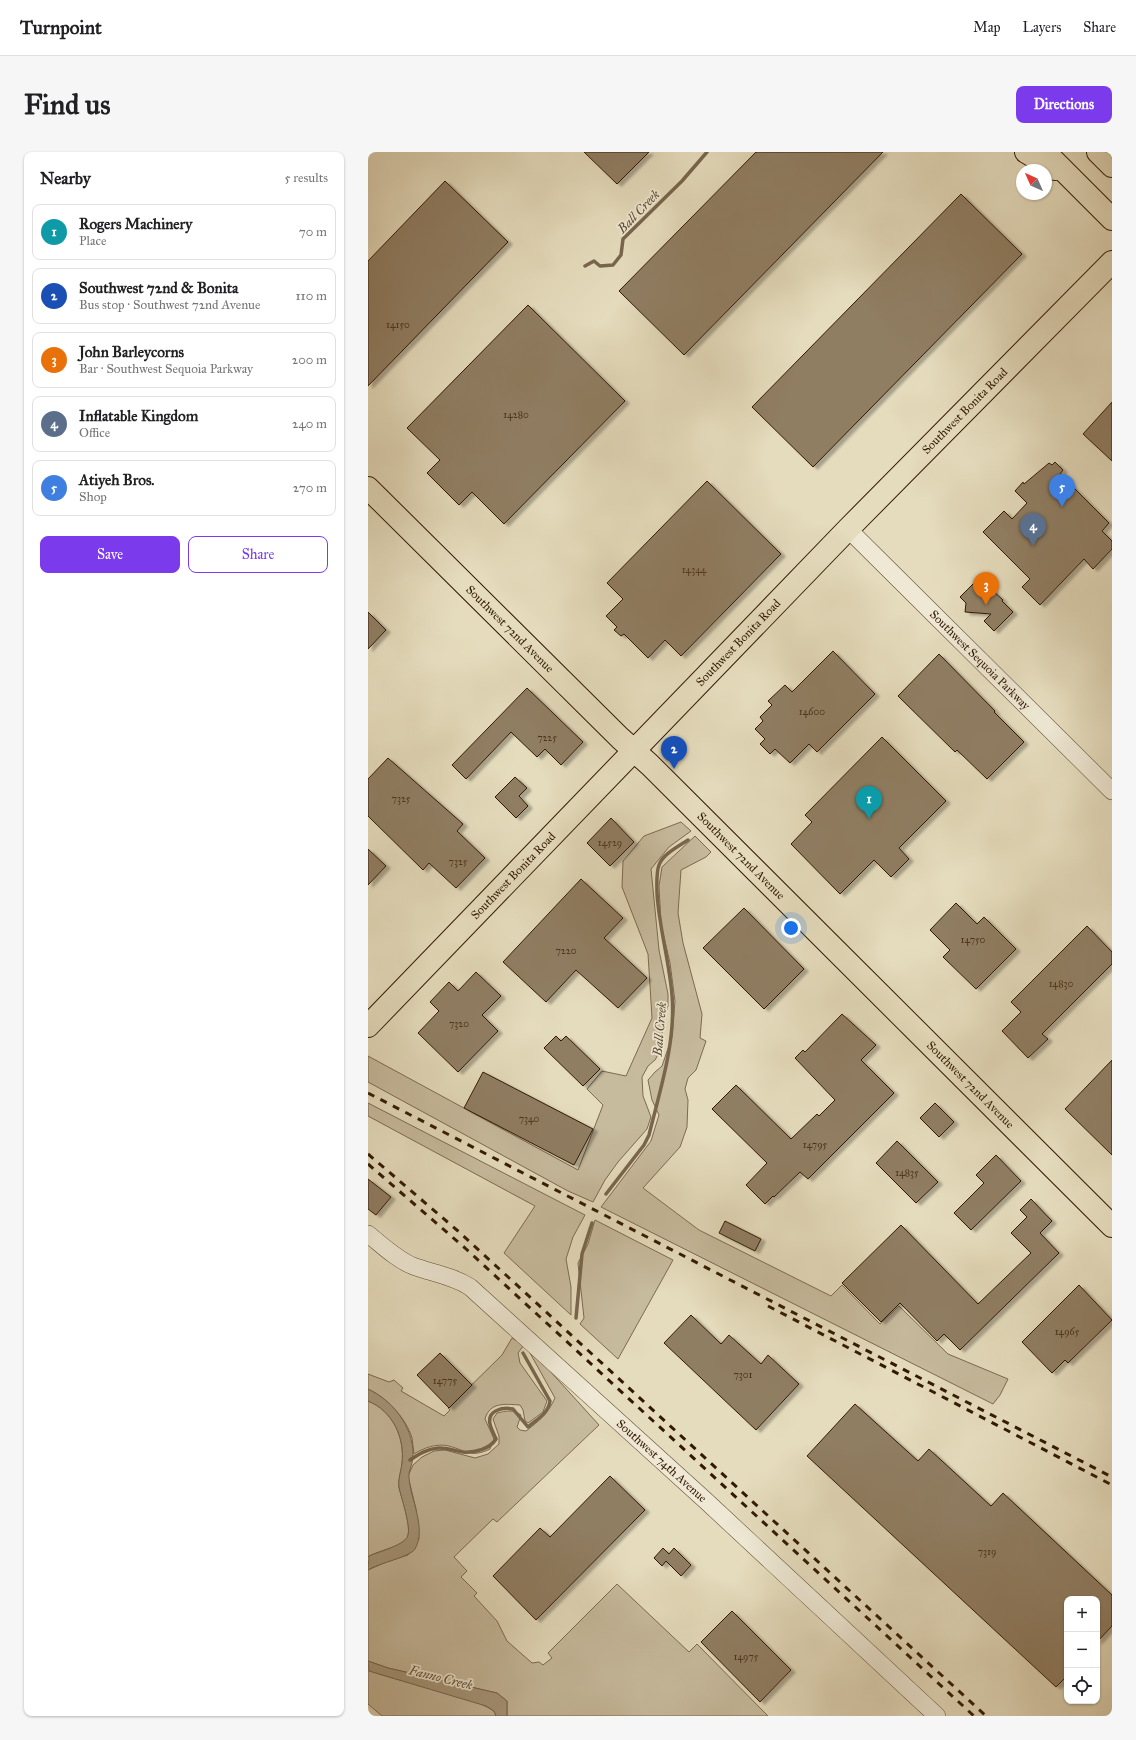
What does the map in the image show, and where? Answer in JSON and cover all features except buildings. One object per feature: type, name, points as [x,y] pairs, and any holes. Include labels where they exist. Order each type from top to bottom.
[{"type":"main road","points":[[1026,152],[1070,177]]},
{"type":"main road","points":[[1045,152],[1112,219]]},
{"type":"main road","points":[[1098,152],[1112,166]]},
{"type":"main road","name":"Southwest Bonita Road","points":[[368,1026],[635,752],[848,529],[1107,267]]},
{"type":"main road","name":"Southwest 72nd Avenue","points":[[368,488],[1112,1226]]},
{"type":"street","name":"Southwest Sequoia Parkway","points":[[848,529],[1112,791]]},
{"type":"street","name":"Southwest 74th Avenue","points":[[368,1234],[396,1257],[411,1266],[460,1280],[470,1287],[704,1500],[937,1716]]},
{"type":"shaded area","points":[[681,822],[691,831],[669,847],[651,869],[659,950],[668,994],[668,1006],[663,1020],[661,1049],[655,1060],[648,1066],[642,1077],[643,1096],[651,1117],[647,1129],[618,1162],[605,1180],[593,1202],[568,1191],[368,1082],[368,1056],[578,1170],[603,1105],[587,1089],[602,1071],[626,1076],[652,1018],[648,954],[622,887],[623,861],[644,836]]},
{"type":"shaded area","points":[[695,836],[711,852],[706,857],[681,870],[678,913],[683,943],[702,1014],[700,1038],[706,1041],[696,1070],[688,1078],[685,1089],[688,1100],[687,1127],[680,1147],[643,1188],[699,1230],[831,1296],[842,1285],[880,1324],[899,1306],[948,1354],[1008,1379],[1000,1395],[993,1404],[601,1207],[651,1141],[659,1115],[652,1100],[648,1080],[662,1066],[672,1037],[675,1001],[670,963],[661,924],[659,886],[662,867]]},
{"type":"shaded area","points":[[368,1103],[585,1215],[573,1237],[566,1259],[571,1287],[571,1315],[504,1253],[535,1206],[368,1116]]},
{"type":"shaded area","points":[[595,1220],[673,1260],[618,1359],[580,1324],[584,1318],[578,1263],[588,1244]]},
{"type":"shaded area","points":[[512,1338],[524,1345],[518,1353],[520,1363],[547,1401],[543,1412],[528,1423],[525,1421],[523,1410],[520,1405],[498,1405],[490,1410],[485,1419],[494,1439],[490,1449],[484,1452],[469,1453],[449,1446],[439,1445],[426,1448],[414,1454],[412,1438],[405,1423],[389,1403],[368,1389],[368,1374],[389,1382],[394,1380],[403,1388],[401,1391],[444,1416],[450,1410],[448,1408],[502,1355]]},
{"type":"shaded area","points":[[530,1349],[599,1425],[497,1522],[493,1519],[454,1557],[467,1571],[461,1577],[477,1593],[474,1596],[497,1621],[507,1641],[532,1663],[539,1662],[543,1665],[552,1658],[548,1653],[617,1584],[689,1652],[697,1644],[768,1716],[507,1716],[507,1701],[497,1693],[388,1668],[368,1661],[368,1570],[408,1555],[419,1539],[416,1509],[408,1476],[413,1465],[422,1457],[434,1451],[445,1450],[475,1458],[488,1454],[499,1444],[499,1436],[493,1419],[497,1413],[509,1411],[518,1413],[521,1415],[517,1427],[520,1430],[526,1431],[543,1417],[555,1398],[530,1353]]},
{"type":"shaded area","points":[[368,1389],[377,1394],[393,1407],[400,1415],[409,1434],[412,1444],[413,1457],[409,1477],[419,1523],[419,1532],[418,1541],[412,1552],[368,1570],[369,1556],[391,1548],[402,1542],[406,1539],[409,1531],[399,1487],[402,1454],[399,1435],[391,1418],[384,1411],[368,1401]]},
{"type":"shaded area","points":[[368,1401],[384,1411],[391,1418],[399,1435],[402,1464],[399,1488],[406,1512],[409,1532],[406,1540],[396,1546],[368,1557]]},
{"type":"shaded area","points":[[368,1661],[388,1668],[497,1693],[507,1701],[507,1716],[496,1716],[494,1711],[486,1706],[369,1671]]},
{"type":"shaded area","points":[[368,1670],[465,1698],[494,1711],[496,1716],[382,1716],[368,1704]]},
{"type":"waterway","name":"Ball Creek","points":[[585,266],[594,261],[600,266],[613,265],[621,255],[623,239],[682,181],[707,152]]},
{"type":"waterway","name":"Ball Creek","points":[[606,1194],[644,1145],[649,1135],[666,1066],[672,1030],[673,1013],[671,982],[658,906],[657,871],[664,857],[688,840]]},
{"type":"waterway","name":"Ball Creek","points":[[576,1318],[582,1254],[592,1223]]},
{"type":"waterway","name":"Ball Creek","points":[[410,1460],[430,1449],[444,1448],[467,1452],[486,1448],[496,1439],[490,1424],[490,1419],[491,1415],[497,1410],[513,1409],[528,1427],[542,1416],[549,1406],[550,1401],[523,1353]]},
{"type":"railway","points":[[368,1093],[1112,1477]]},
{"type":"railway","points":[[368,1154],[458,1231],[986,1716]]},
{"type":"railway","points":[[368,1164],[465,1248],[974,1716]]},
{"type":"railway","points":[[768,1306],[1112,1485]]},
{"type":"place","name":"Atiyeh Bros.","points":[[1062,507]]},
{"type":"place","name":"Inflatable Kingdom","points":[[1033,546]]},
{"type":"place","name":"John Barleycorns","points":[[986,605]]},
{"type":"place","name":"Southwest 72nd & Bonita","points":[[674,769]]},
{"type":"place","name":"Rogers Machinery","points":[[869,819]]},
{"type":"water label","name":"Fanno Creek","points":[[441,1677]]}]
